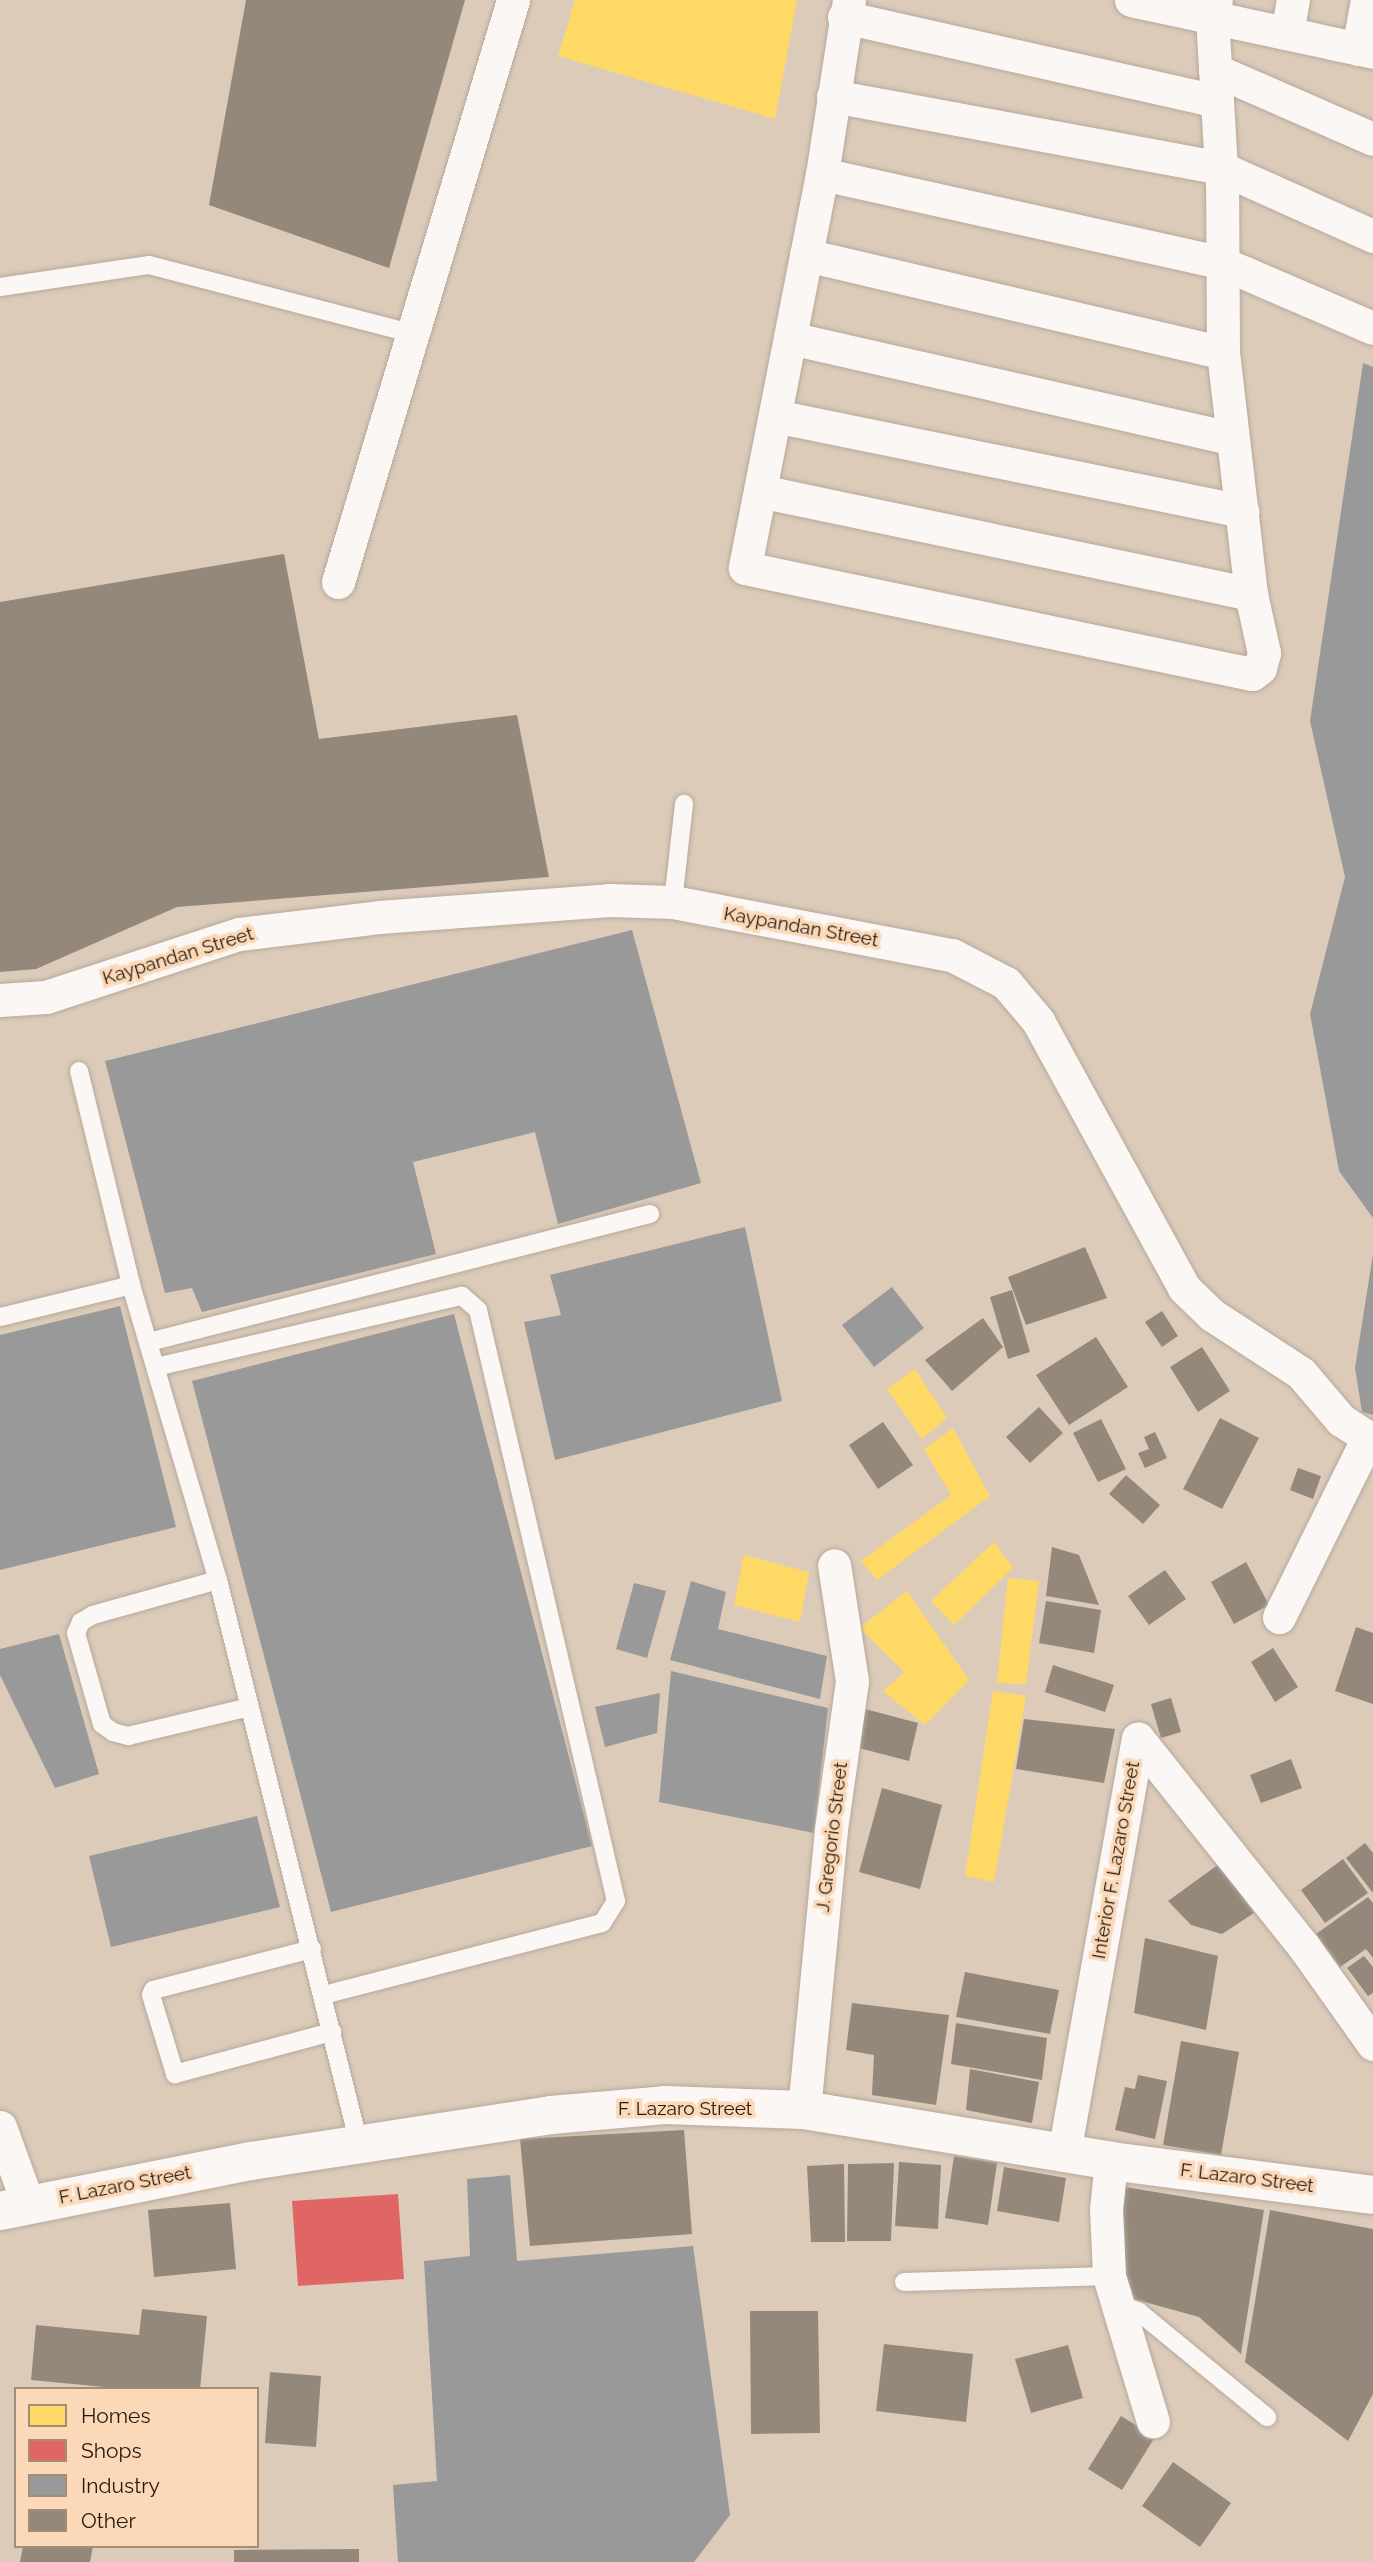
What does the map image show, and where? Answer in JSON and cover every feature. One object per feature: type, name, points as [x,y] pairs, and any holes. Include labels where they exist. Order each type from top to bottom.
[{"type":"street","points":[[338,582],[513,0]]},
{"type":"street","points":[[1135,0],[1214,9],[1287,33],[1365,50],[1367,0]]},
{"type":"street","points":[[1287,33],[1293,0]]},
{"type":"street","points":[[1214,9],[1216,85],[1221,168],[1223,354],[1251,594],[1264,653],[1260,668],[1252,674],[745,568],[822,174],[847,9],[1216,85],[1373,139]]},
{"type":"street","points":[[833,96],[1221,168],[1373,236]]},
{"type":"street","points":[[822,174],[1222,263],[1373,328]]},
{"type":"street","points":[[806,255],[1223,354]]},
{"type":"street","points":[[790,338],[1233,439]]},
{"type":"street","points":[[775,416],[1242,511]]},
{"type":"street","points":[[760,491],[1251,594]]},
{"type":"street","name":"Kaypandan Street","points":[[0,1000],[46,998],[239,934],[379,916],[609,900],[673,902],[952,955],[1006,983],[1038,1021],[1184,1288],[1212,1315],[1301,1373],[1341,1420],[1370,1441]]},
{"type":"street","points":[[1279,1617],[1370,1441]]},
{"type":"street","name":"J. Gregorio Street","points":[[804,2110],[831,1829],[852,1681],[834,1565]]},
{"type":"street","name":"Interior F. Lazaro Street","points":[[1064,2153],[1138,1739],[1304,1947],[1373,2045]]},
{"type":"street","name":"F. Lazaro Street","points":[[14,2207],[359,2144],[551,2115],[665,2105],[804,2110],[1111,2161],[1373,2195]]},
{"type":"street","points":[[0,2127],[14,2207]]},
{"type":"street","points":[[1111,2161],[1106,2209],[1113,2290],[1153,2422]]},
{"type":"lane","points":[[0,288],[149,265],[413,334]]},
{"type":"lane","points":[[673,902],[684,804]]},
{"type":"lane","points":[[79,1071],[131,1284],[218,1580],[359,2144]]},
{"type":"lane","points":[[149,1342],[650,1214]]},
{"type":"lane","points":[[0,1317],[131,1284]]},
{"type":"lane","points":[[156,1367],[462,1296],[478,1310],[616,1902],[602,1923],[323,1995]]},
{"type":"lane","points":[[218,1580],[93,1615],[81,1622],[76,1633],[102,1724],[113,1732],[128,1736],[250,1707]]},
{"type":"lane","points":[[312,1949],[153,1990],[151,1995],[175,2074],[332,2032]]},
{"type":"lane","points":[[904,2282],[1113,2290],[1266,2417]]},
{"type":"building: Homes","points":[[575,0],[797,0],[775,119],[558,56]]},
{"type":"building: Homes","points":[[915,1369],[947,1418],[922,1439],[887,1389]]},
{"type":"building: Homes","points":[[953,1428],[990,1496],[877,1580],[861,1561],[951,1495],[924,1449]]},
{"type":"building: Homes","points":[[994,1542],[1013,1568],[954,1625],[931,1601]]},
{"type":"building: Homes","points":[[744,1555],[809,1572],[800,1622],[734,1605]]},
{"type":"building: Homes","points":[[1008,1578],[1039,1581],[1026,1684],[997,1683]]},
{"type":"building: Homes","points":[[907,1591],[969,1680],[925,1725],[883,1691],[905,1672],[859,1628]]},
{"type":"building: Homes","points":[[993,1691],[1026,1696],[994,1882],[965,1876]]},
{"type":"building: Shops","points":[[398,2194],[404,2279],[298,2286],[292,2201]]},
{"type":"building: Industry","points":[[1363,363],[1373,367],[1373,1218],[1339,1171],[1310,1014],[1345,877],[1310,721]]},
{"type":"building: Industry","points":[[632,930],[701,1183],[558,1224],[535,1132],[413,1162],[436,1254],[202,1312],[192,1288],[165,1293],[105,1061]]},
{"type":"building: Industry","points":[[745,1227],[782,1401],[555,1460],[524,1322],[561,1315],[550,1275]]},
{"type":"building: Industry","points":[[1373,1254],[1373,1415],[1362,1412],[1355,1368]]},
{"type":"building: Industry","points":[[892,1287],[924,1328],[874,1367],[842,1325]]},
{"type":"building: Industry","points":[[120,1306],[176,1527],[0,1570],[0,1335]]},
{"type":"building: Industry","points":[[454,1314],[592,1846],[331,1912],[192,1381]]},
{"type":"building: Industry","points":[[691,1581],[726,1592],[718,1629],[827,1656],[820,1699],[670,1660]]},
{"type":"building: Industry","points":[[634,1583],[666,1591],[647,1658],[616,1649]]},
{"type":"building: Industry","points":[[59,1634],[99,1774],[55,1788],[0,1675],[0,1649]]},
{"type":"building: Industry","points":[[671,1671],[828,1708],[814,1833],[659,1802]]},
{"type":"building: Industry","points":[[660,1693],[657,1733],[605,1747],[595,1707]]},
{"type":"building: Industry","points":[[257,1816],[280,1907],[111,1947],[89,1856]]},
{"type":"building: Industry","points":[[510,2175],[517,2261],[693,2246],[730,2515],[694,2562],[398,2562],[393,2485],[437,2481],[424,2261],[470,2256],[467,2179]]},
{"type":"building: Other","points":[[246,0],[465,0],[389,268],[209,205]]},
{"type":"building: Other","points":[[284,554],[319,739],[517,715],[549,877],[177,907],[36,969],[0,972],[0,602]]},
{"type":"building: Other","points":[[1085,1247],[1107,1298],[1026,1325],[1008,1277]]},
{"type":"building: Other","points":[[1012,1290],[1030,1352],[1008,1359],[990,1297]]},
{"type":"building: Other","points":[[1162,1311],[1178,1336],[1162,1347],[1145,1322]]},
{"type":"building: Other","points":[[983,1318],[1003,1347],[952,1391],[925,1360]]},
{"type":"building: Other","points":[[1096,1337],[1128,1387],[1069,1425],[1036,1375]]},
{"type":"building: Other","points":[[1202,1347],[1230,1391],[1198,1412],[1170,1367]]},
{"type":"building: Other","points":[[1039,1407],[1063,1433],[1030,1463],[1006,1437]]},
{"type":"building: Other","points":[[1220,1418],[1259,1438],[1222,1509],[1183,1489]]},
{"type":"building: Other","points":[[1101,1419],[1126,1469],[1098,1482],[1073,1433]]},
{"type":"building: Other","points":[[883,1422],[913,1465],[878,1489],[849,1445]]},
{"type":"building: Other","points":[[1155,1432],[1167,1458],[1145,1468],[1138,1453],[1149,1449],[1144,1437]]},
{"type":"building: Other","points":[[1298,1468],[1321,1476],[1313,1499],[1290,1490]]},
{"type":"building: Other","points":[[1126,1475],[1160,1505],[1143,1524],[1109,1494]]},
{"type":"building: Other","points":[[1052,1547],[1079,1555],[1099,1605],[1046,1596]]},
{"type":"building: Other","points":[[1246,1562],[1269,1605],[1234,1624],[1211,1582]]},
{"type":"building: Other","points":[[1165,1570],[1186,1599],[1149,1625],[1128,1596]]},
{"type":"building: Other","points":[[1046,1601],[1101,1610],[1094,1653],[1039,1643]]},
{"type":"building: Other","points":[[1356,1627],[1373,1633],[1373,1704],[1335,1691]]},
{"type":"building: Other","points":[[1273,1648],[1298,1687],[1275,1702],[1251,1662]]},
{"type":"building: Other","points":[[1053,1665],[1114,1685],[1105,1712],[1045,1692]]},
{"type":"building: Other","points":[[1171,1698],[1181,1732],[1161,1738],[1151,1704]]},
{"type":"building: Other","points":[[865,1709],[918,1723],[909,1761],[855,1747]]},
{"type":"building: Other","points":[[1024,1719],[1115,1729],[1104,1783],[1016,1769]]},
{"type":"building: Other","points":[[1291,1759],[1302,1788],[1261,1803],[1250,1775]]},
{"type":"building: Other","points":[[882,1788],[942,1805],[920,1889],[859,1872]]},
{"type":"building: Other","points":[[1365,1843],[1373,1853],[1373,1893],[1346,1858]]},
{"type":"building: Other","points":[[1343,1859],[1368,1893],[1325,1923],[1301,1890]]},
{"type":"building: Other","points":[[1219,1864],[1254,1913],[1222,1934],[1191,1925],[1168,1901]]},
{"type":"building: Other","points":[[1368,1897],[1373,1903],[1373,1958],[1366,1949],[1340,1967],[1316,1934]]},
{"type":"building: Other","points":[[1145,1938],[1218,1956],[1206,2030],[1134,2013]]},
{"type":"building: Other","points":[[1364,1956],[1373,1967],[1373,1993],[1368,1996],[1347,1968]]},
{"type":"building: Other","points":[[965,1972],[1059,1990],[1050,2034],[956,2017]]},
{"type":"building: Other","points":[[852,2003],[949,2015],[936,2105],[872,2095],[874,2055],[846,2050]]},
{"type":"building: Other","points":[[956,2023],[1047,2038],[1042,2080],[951,2064]]},
{"type":"building: Other","points":[[1181,2041],[1239,2052],[1221,2155],[1163,2145]]},
{"type":"building: Other","points":[[970,2069],[1039,2082],[1032,2123],[966,2110]]},
{"type":"building: Other","points":[[1138,2075],[1167,2081],[1155,2139],[1115,2130],[1125,2087],[1135,2089]]},
{"type":"building: Other","points":[[684,2130],[692,2234],[530,2246],[520,2139]]},
{"type":"building: Other","points":[[954,2156],[997,2163],[988,2225],[945,2218]]},
{"type":"building: Other","points":[[899,2162],[941,2165],[938,2229],[895,2226]]},
{"type":"building: Other","points":[[894,2163],[891,2241],[847,2241],[848,2164]]},
{"type":"building: Other","points":[[844,2164],[845,2242],[811,2242],[807,2166]]},
{"type":"building: Other","points":[[1004,2167],[1066,2178],[1059,2222],[997,2211]]},
{"type":"building: Other","points":[[1125,2187],[1264,2210],[1241,2354],[1199,2317],[1134,2299],[1116,2248]]},
{"type":"building: Other","points":[[230,2203],[236,2269],[154,2277],[148,2210]]},
{"type":"building: Other","points":[[1270,2210],[1373,2229],[1373,2394],[1348,2441],[1245,2362]]},
{"type":"building: Other","points":[[142,2309],[207,2316],[200,2387],[104,2387],[31,2380],[36,2325],[139,2335]]},
{"type":"building: Other","points":[[750,2311],[818,2311],[820,2433],[751,2434]]},
{"type":"building: Other","points":[[884,2344],[973,2354],[966,2422],[876,2411]]},
{"type":"building: Other","points":[[1068,2345],[1083,2398],[1031,2413],[1015,2359]]},
{"type":"building: Other","points":[[270,2372],[321,2376],[316,2447],[265,2443]]},
{"type":"building: Other","points":[[1121,2416],[1155,2437],[1122,2490],[1088,2469]]},
{"type":"building: Other","points":[[1173,2462],[1231,2503],[1200,2547],[1142,2506]]},
{"type":"building: Other","points":[[23,2548],[93,2548],[90,2562],[20,2562]]},
{"type":"building: Other","points":[[359,2549],[359,2562],[234,2562],[234,2550]]}]
